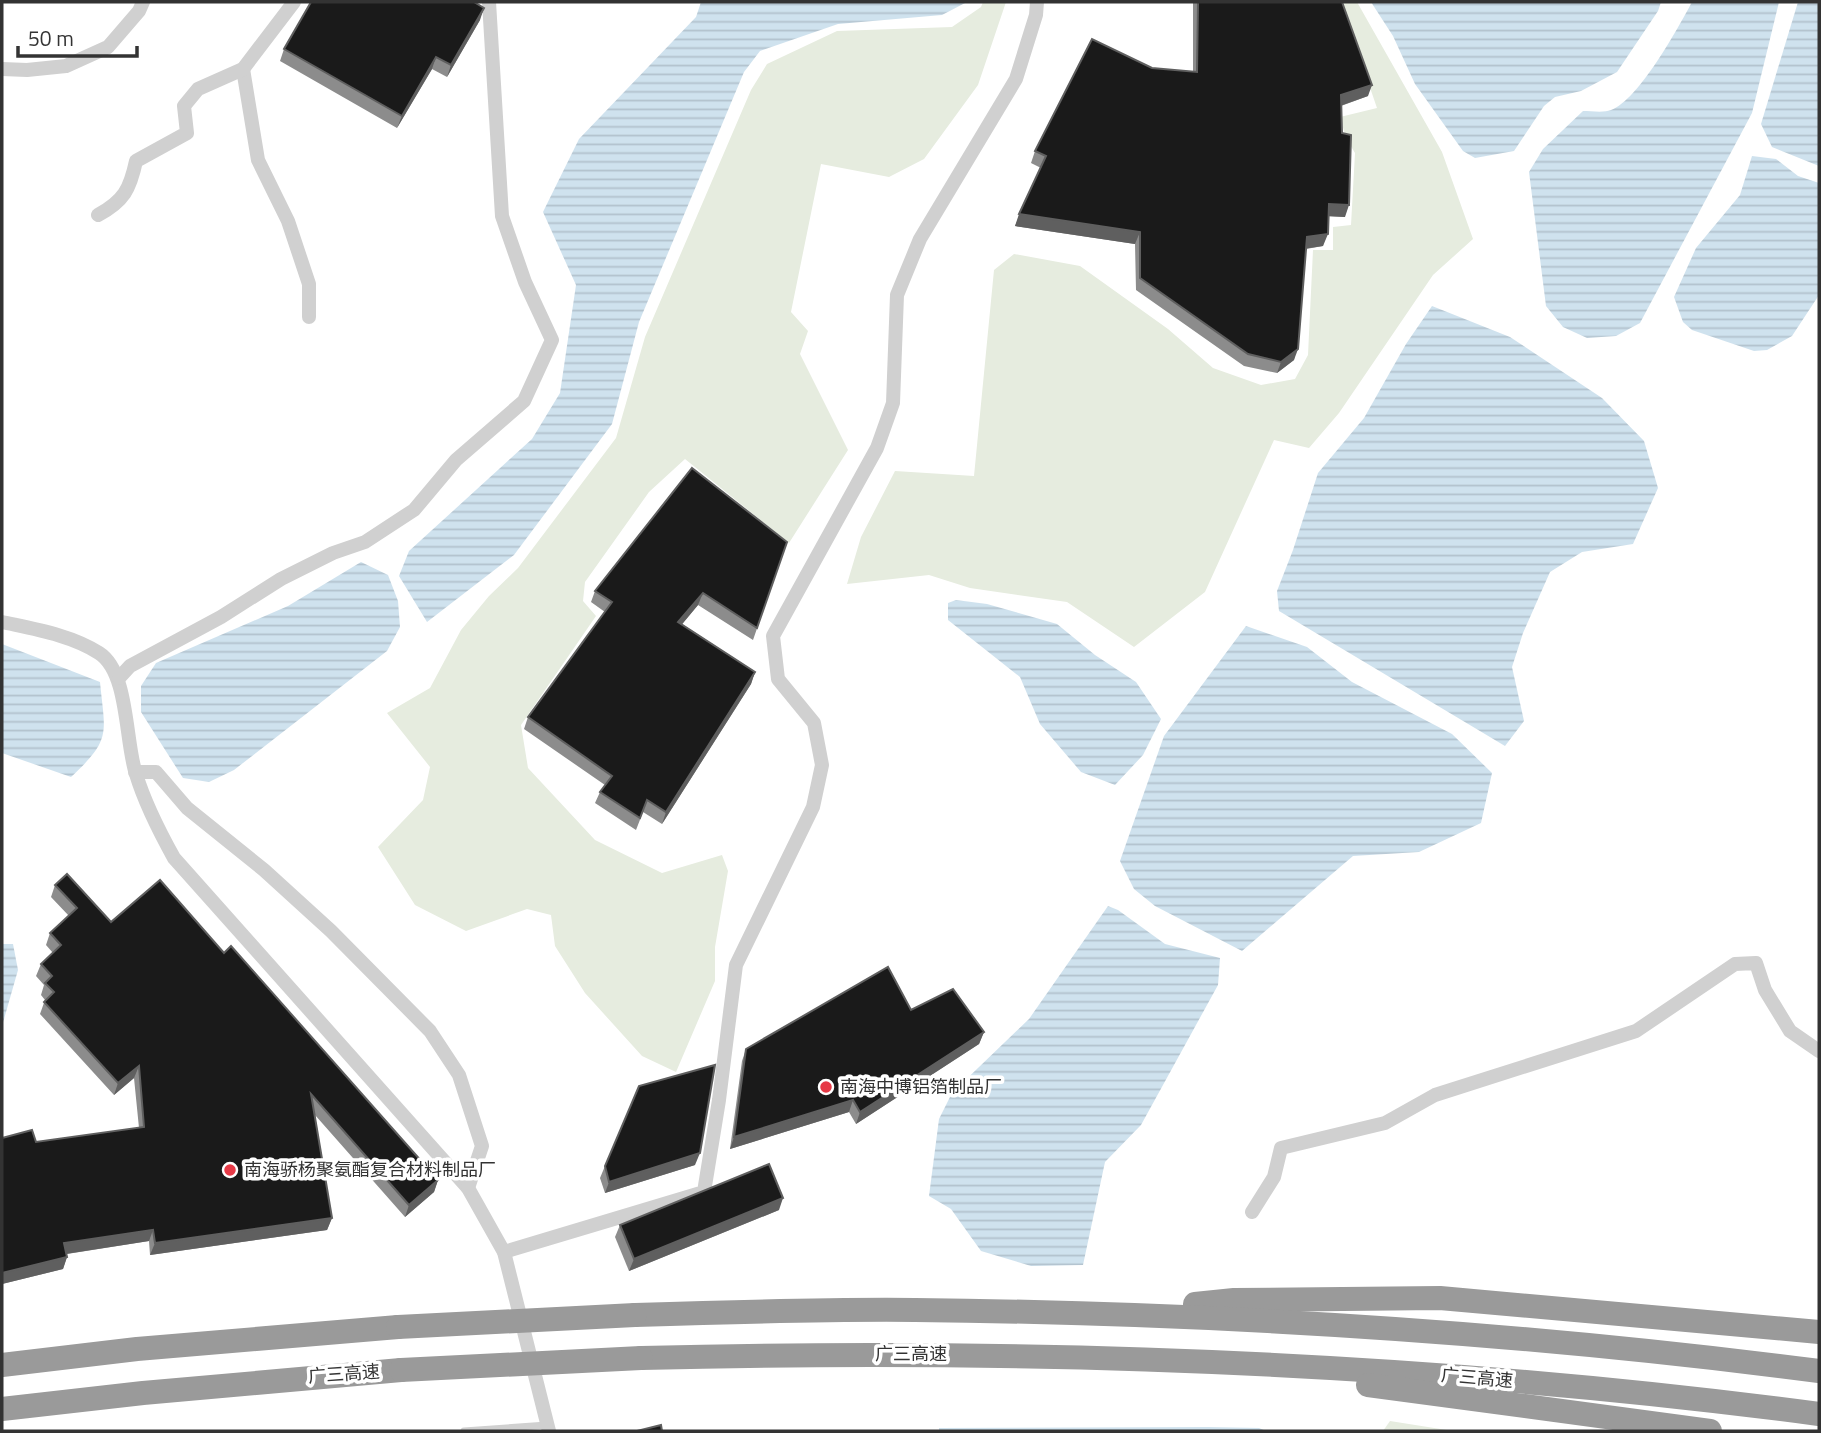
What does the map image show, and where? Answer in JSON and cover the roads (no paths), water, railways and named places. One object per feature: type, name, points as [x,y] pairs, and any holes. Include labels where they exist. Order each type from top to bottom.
[{"type":"highway","points":[[1085,1313],[1234,1300],[1440,1298],[1819,1332]]},
{"type":"highway","points":[[2,1365],[137,1349],[398,1327],[635,1315],[912,1310],[1196,1316],[1340,1325],[1668,1351],[1819,1371]]},
{"type":"highway","name":"广三高速","points":[[2,1409],[143,1392],[401,1370],[641,1358],[923,1353],[1205,1360],[1350,1368],[1640,1391],[1819,1413]]},
{"type":"highway","points":[[1205,1360],[1487,1402],[1710,1431]]},
{"type":"street","points":[[2,69],[27,70],[66,66],[87,57],[108,47],[139,11],[143,2]]},
{"type":"street","points":[[98,215],[116,205],[131,185],[136,161],[187,133],[184,106],[198,89],[243,69],[294,2]]},
{"type":"street","points":[[118,678],[130,666],[221,617],[281,579],[333,553],[365,542],[414,510],[456,460],[524,401],[552,340],[525,282],[502,216],[489,2]]},
{"type":"street","points":[[504,1252],[704,1192],[736,965],[813,807],[822,765],[814,723],[778,679],[773,636],[877,448],[893,404],[897,295],[920,239],[1016,79],[1036,15],[1037,2]]},
{"type":"street","points":[[243,69],[258,160],[288,221],[309,284],[309,317]]},
{"type":"street","points":[[2,622],[56,634],[101,654],[118,678],[135,772],[154,823],[174,858],[468,1188],[504,1252],[548,1428]]},
{"type":"street","points":[[135,772],[156,772],[187,808],[256,863],[331,931],[430,1031],[459,1076],[482,1146],[468,1188]]},
{"type":"street","points":[[1252,1212],[1274,1177],[1281,1148],[1385,1123],[1435,1095],[1636,1031],[1675,1002],[1735,964],[1756,963],[1765,990],[1790,1031],[1819,1051]]},
{"type":"lane","points":[[464,1431],[548,1428]]},
{"type":"water","points":[[701,2],[967,2],[942,15],[838,24],[760,51],[744,72],[639,322],[612,424],[514,555],[427,622],[399,576],[409,551],[532,439],[560,393],[576,285],[543,212],[579,139],[696,17]]},
{"type":"water","points":[[1371,2],[1661,2],[1658,11],[1617,72],[1581,91],[1555,97],[1544,106],[1514,151],[1475,158],[1463,151],[1415,84],[1393,36]]},
{"type":"water","points":[[1692,2],[1779,2],[1752,113],[1640,323],[1616,336],[1587,338],[1563,327],[1546,306],[1529,172],[1543,149],[1583,111],[1611,110],[1634,93],[1657,62]]},
{"type":"water","points":[[1798,2],[1819,2],[1819,166],[1772,147],[1761,124]]},
{"type":"water","points":[[1752,156],[1776,159],[1798,176],[1819,183],[1819,295],[1792,336],[1767,350],[1754,351],[1692,330],[1683,322],[1674,297],[1696,248],[1740,195]]},
{"type":"water","points":[[1432,306],[1510,337],[1602,398],[1644,441],[1658,488],[1633,544],[1582,552],[1550,572],[1523,633],[1512,667],[1524,721],[1505,746],[1279,611],[1277,591],[1318,473],[1364,418],[1406,344]]},
{"type":"water","points":[[361,562],[388,575],[398,601],[400,627],[387,651],[234,770],[209,782],[183,778],[141,712],[141,686],[156,663],[288,606]]},
{"type":"water","points":[[956,600],[987,604],[1057,624],[1095,655],[1136,682],[1161,719],[1143,755],[1115,785],[1081,772],[1040,724],[1020,677],[948,620],[948,603]]},
{"type":"water","points":[[1246,626],[1307,647],[1352,682],[1452,734],[1492,773],[1481,823],[1419,852],[1353,856],[1242,951],[1155,906],[1134,889],[1120,861],[1164,736]]},
{"type":"water","points":[[2,644],[100,682],[103,735],[94,753],[71,777],[2,753]]},
{"type":"water","points":[[1108,906],[1118,910],[1165,944],[1220,958],[1218,985],[1141,1125],[1105,1162],[1083,1265],[1031,1266],[981,1251],[951,1209],[929,1196],[939,1119],[952,1093],[1029,1019]]},
{"type":"water","points":[[2,944],[13,944],[18,970],[2,1026]]},
{"type":"water","points":[[939,1428],[1259,1428],[1266,1431],[939,1431]]},
{"type":"place","name":"南海中博铝箔制品厂","points":[[826,1087]]},
{"type":"place","name":"南海骄杨聚氨酯复合材料制品厂","points":[[230,1170]]}]
